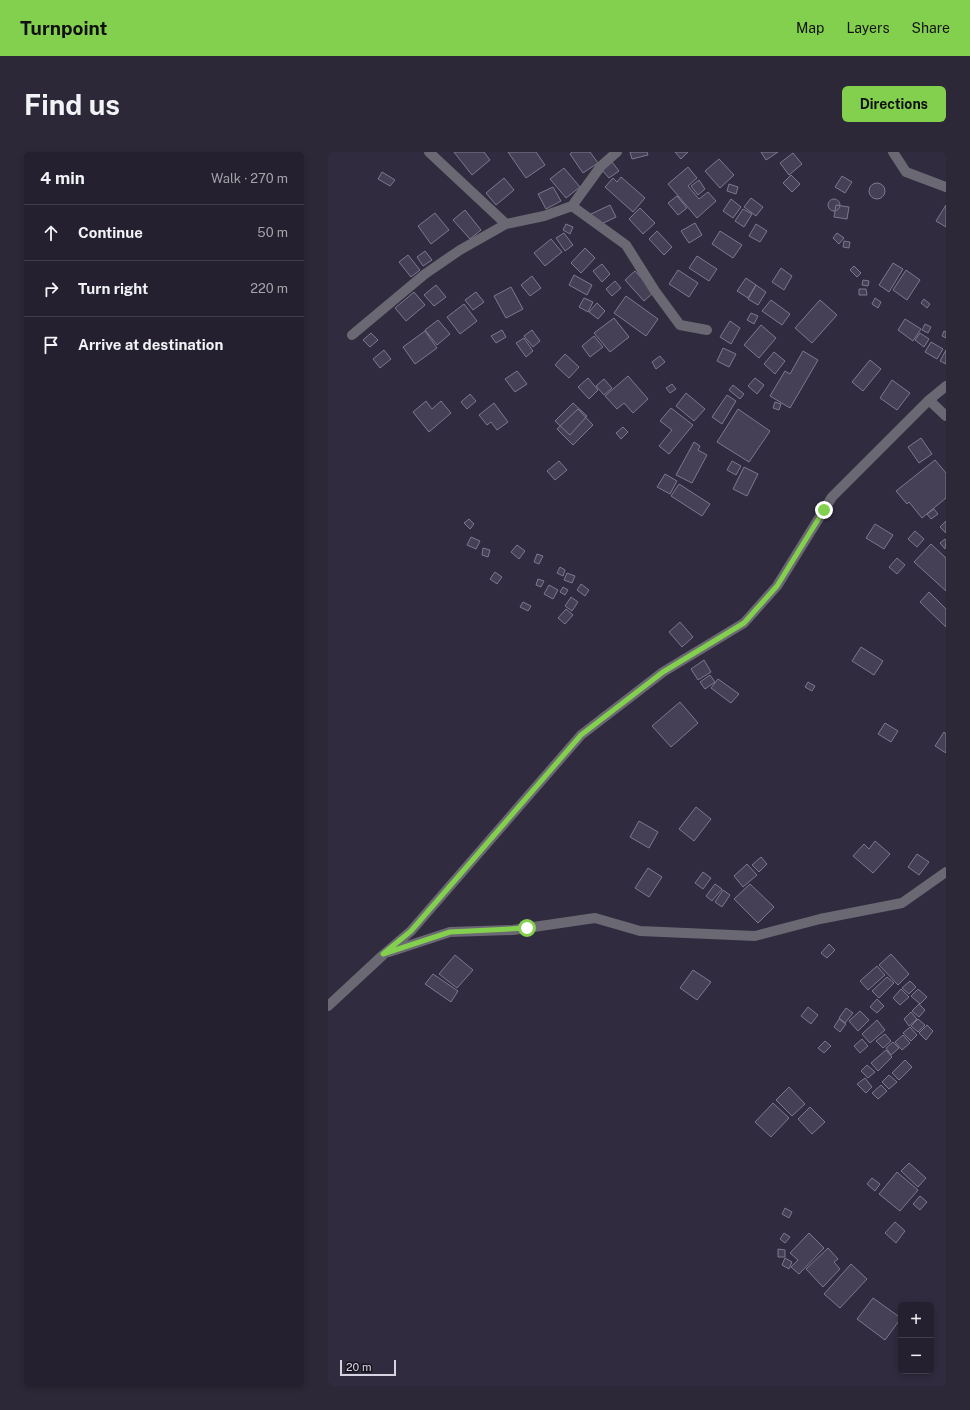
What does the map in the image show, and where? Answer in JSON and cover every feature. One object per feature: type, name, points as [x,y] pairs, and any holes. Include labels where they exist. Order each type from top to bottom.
[{"type":"street","points":[[428,152],[506,224]]},
{"type":"street","points":[[352,336],[426,274],[460,250],[506,224],[544,216],[572,206],[601,166],[617,152]]},
{"type":"street","points":[[893,152],[906,172],[946,187]]},
{"type":"street","points":[[572,206],[626,245],[655,291],[680,325],[707,330]]},
{"type":"street","points":[[328,1006],[383,954],[411,931],[581,735],[663,672],[744,623],[777,586],[832,497],[929,400],[946,386]]},
{"type":"street","points":[[929,400],[946,416]]},
{"type":"street","points":[[383,954],[450,932],[513,930],[595,918],[640,930],[755,936],[820,919],[902,903],[946,872]]},
{"type":"building","points":[[454,152],[484,152],[490,160],[472,175]]},
{"type":"building","points":[[508,152],[536,152],[545,165],[526,178]]},
{"type":"building","points":[[572,152],[590,152],[598,163],[583,173],[570,154]]},
{"type":"building","points":[[630,152],[647,152],[648,155],[632,159]]},
{"type":"building","points":[[675,152],[688,152],[681,159]]},
{"type":"building","points":[[761,152],[778,152],[766,160]]},
{"type":"building","points":[[793,153],[802,164],[789,175],[780,163]]},
{"type":"building","points":[[719,159],[734,175],[720,188],[705,171]]},
{"type":"building","points":[[612,162],[619,171],[609,178],[602,170]]},
{"type":"building","points":[[688,167],[697,178],[688,186],[699,199],[708,192],[716,201],[697,218],[668,184]]},
{"type":"building","points":[[564,168],[580,187],[566,198],[550,179]]},
{"type":"building","points":[[382,172],[395,180],[390,186],[378,179]]},
{"type":"building","points":[[791,175],[800,184],[792,192],[783,183]]},
{"type":"building","points":[[842,176],[852,182],[845,193],[835,187]]},
{"type":"building","points":[[621,177],[645,198],[633,212],[605,187],[613,178],[617,182]]},
{"type":"building","points":[[504,178],[514,190],[496,205],[486,193]]},
{"type":"building","points":[[699,180],[705,189],[698,195],[691,186]]},
{"type":"building","points":[[874,183],[880,183],[885,188],[883,197],[880,199],[874,199],[869,194],[869,188]]},
{"type":"building","points":[[729,184],[738,187],[736,194],[727,191]]},
{"type":"building","points":[[553,187],[561,201],[546,209],[538,194]]},
{"type":"building","points":[[677,196],[687,208],[678,215],[668,203]]},
{"type":"building","points":[[751,198],[763,207],[756,216],[744,207]]},
{"type":"building","points":[[731,199],[741,207],[733,218],[723,211]]},
{"type":"building","points":[[832,199],[836,199],[840,205],[836,211],[832,211],[828,207],[828,203]]},
{"type":"building","points":[[610,205],[616,217],[597,226],[591,214]]},
{"type":"building","points":[[836,205],[849,207],[847,219],[834,217]]},
{"type":"building","points":[[946,205],[946,227],[936,221]]},
{"type":"building","points":[[640,208],[655,223],[643,234],[629,219]]},
{"type":"building","points":[[743,209],[752,214],[744,227],[735,221]]},
{"type":"building","points":[[465,210],[481,230],[470,239],[453,220]]},
{"type":"building","points":[[435,213],[449,230],[431,244],[418,226]]},
{"type":"building","points":[[695,223],[702,235],[689,243],[681,231]]},
{"type":"building","points":[[566,224],[573,227],[570,234],[563,230]]},
{"type":"building","points":[[756,224],[767,231],[760,242],[749,236]]},
{"type":"building","points":[[657,231],[672,247],[664,255],[649,239]]},
{"type":"building","points":[[720,231],[742,245],[733,258],[712,244]]},
{"type":"building","points":[[564,233],[573,245],[565,251],[556,238]]},
{"type":"building","points":[[837,233],[844,238],[839,244],[833,238]]},
{"type":"building","points":[[551,239],[562,252],[545,266],[534,253]]},
{"type":"building","points":[[844,241],[850,242],[849,248],[843,247]]},
{"type":"building","points":[[585,248],[595,258],[581,273],[571,263]]},
{"type":"building","points":[[425,251],[432,260],[423,266],[417,257]]},
{"type":"building","points":[[408,255],[420,270],[411,277],[399,262]]},
{"type":"building","points":[[697,256],[717,269],[709,281],[689,268]]},
{"type":"building","points":[[893,263],[903,269],[889,292],[879,285]]},
{"type":"building","points":[[602,264],[610,274],[602,282],[593,271]]},
{"type":"building","points":[[854,266],[861,273],[857,277],[850,270]]},
{"type":"building","points":[[781,268],[792,276],[784,290],[772,282]]},
{"type":"building","points":[[678,270],[698,283],[689,297],[669,284]]},
{"type":"building","points":[[906,270],[920,280],[907,300],[893,290]]},
{"type":"building","points":[[635,271],[654,292],[644,301],[625,280]]},
{"type":"building","points":[[574,275],[592,285],[587,295],[569,285]]},
{"type":"building","points":[[532,276],[541,288],[530,296],[521,285]]},
{"type":"building","points":[[746,278],[756,285],[748,298],[737,291]]},
{"type":"building","points":[[863,280],[869,281],[868,286],[862,285]]},
{"type":"building","points":[[615,281],[621,288],[612,296],[606,289]]},
{"type":"building","points":[[436,285],[446,297],[434,306],[424,295]]},
{"type":"building","points":[[756,285],[766,292],[758,305],[748,299]]},
{"type":"building","points":[[511,287],[523,309],[506,318],[494,296]]},
{"type":"building","points":[[859,289],[866,289],[867,295],[859,295]]},
{"type":"building","points":[[414,292],[425,305],[406,321],[395,308]]},
{"type":"building","points":[[476,292],[484,302],[473,310],[465,300]]},
{"type":"building","points":[[626,296],[658,319],[646,336],[614,313]]},
{"type":"building","points":[[584,298],[593,302],[588,312],[579,307]]},
{"type":"building","points":[[875,298],[881,302],[878,308],[872,304]]},
{"type":"building","points":[[924,299],[930,304],[927,308],[921,303]]},
{"type":"building","points":[[771,300],[790,314],[782,325],[762,311]]},
{"type":"building","points":[[820,300],[837,315],[812,343],[795,328]]},
{"type":"building","points":[[597,303],[605,311],[598,319],[589,312]]},
{"type":"building","points":[[464,304],[477,321],[460,334],[447,317]]},
{"type":"building","points":[[751,313],[758,316],[754,324],[747,320]]},
{"type":"building","points":[[614,318],[629,337],[610,352],[594,333]]},
{"type":"building","points":[[905,319],[921,329],[913,341],[898,330]]},
{"type":"building","points":[[438,320],[450,334],[437,345],[425,330]]},
{"type":"building","points":[[730,321],[740,328],[731,344],[720,337]]},
{"type":"building","points":[[925,324],[931,327],[928,333],[922,330]]},
{"type":"building","points":[[761,325],[776,338],[759,358],[744,345]]},
{"type":"building","points":[[502,330],[506,337],[496,343],[491,336]]},
{"type":"building","points":[[532,330],[540,341],[533,347],[524,336]]},
{"type":"building","points":[[425,331],[437,348],[415,364],[403,347]]},
{"type":"building","points":[[944,331],[946,332],[946,338],[942,336]]},
{"type":"building","points":[[371,333],[378,340],[370,347],[363,340]]},
{"type":"building","points":[[920,333],[929,339],[924,347],[915,340]]},
{"type":"building","points":[[594,336],[603,347],[590,357],[582,346]]},
{"type":"building","points":[[524,338],[533,351],[526,357],[516,343]]},
{"type":"building","points":[[931,342],[943,349],[937,359],[925,352]]},
{"type":"building","points":[[723,348],[736,354],[729,367],[717,361]]},
{"type":"building","points":[[384,350],[391,359],[380,368],[373,359]]},
{"type":"building","points":[[946,350],[946,364],[940,361]]},
{"type":"building","points":[[803,351],[818,360],[790,408],[770,396],[785,371],[790,374]]},
{"type":"building","points":[[774,352],[785,361],[775,374],[764,364]]},
{"type":"building","points":[[565,354],[579,367],[569,378],[555,365]]},
{"type":"building","points":[[660,356],[665,362],[656,369],[652,362]]},
{"type":"building","points":[[870,360],[881,369],[863,391],[852,382]]},
{"type":"building","points":[[517,371],[527,384],[515,392],[505,379]]},
{"type":"building","points":[[628,376],[648,399],[633,413],[624,403],[617,409],[605,396]]},
{"type":"building","points":[[588,378],[598,390],[589,399],[578,387]]},
{"type":"building","points":[[755,378],[764,385],[757,394],[748,386]]},
{"type":"building","points":[[604,379],[612,388],[604,395],[596,386]]},
{"type":"building","points":[[892,380],[910,393],[897,410],[880,398]]},
{"type":"building","points":[[672,384],[676,389],[670,393],[666,388]]},
{"type":"building","points":[[733,385],[744,394],[740,399],[729,390]]},
{"type":"building","points":[[686,393],[705,409],[694,421],[676,406]]},
{"type":"building","points":[[470,394],[476,401],[467,409],[461,402]]},
{"type":"building","points":[[727,395],[736,401],[722,424],[712,417]]},
{"type":"building","points":[[426,401],[432,409],[441,401],[451,413],[429,432],[413,412]]},
{"type":"building","points":[[775,402],[781,404],[779,410],[773,408]]},
{"type":"building","points":[[494,403],[508,422],[497,430],[491,422],[487,425],[479,415]]},
{"type":"building","points":[[573,403],[587,416],[570,435],[555,421]]},
{"type":"building","points":[[671,408],[693,425],[669,454],[659,446],[672,430],[660,421]]},
{"type":"building","points":[[578,409],[593,425],[573,445],[557,429]]},
{"type":"building","points":[[738,409],[770,431],[749,462],[717,442]]},
{"type":"building","points":[[623,427],[628,432],[621,439],[616,433]]},
{"type":"building","points":[[921,438],[932,454],[919,463],[908,447]]},
{"type":"building","points":[[694,442],[700,446],[698,450],[707,455],[692,483],[676,475]]},
{"type":"building","points":[[935,460],[946,473],[946,498],[922,518],[909,502],[907,504],[896,491]]},
{"type":"building","points":[[559,461],[567,470],[555,480],[547,471]]},
{"type":"building","points":[[732,461],[741,466],[736,475],[727,470]]},
{"type":"building","points":[[744,467],[758,474],[747,496],[733,489]]},
{"type":"building","points":[[665,474],[677,481],[670,494],[657,487]]},
{"type":"building","points":[[679,484],[710,504],[702,516],[671,496]]},
{"type":"building","points":[[934,509],[938,514],[931,519],[927,514]]},
{"type":"building","points":[[469,519],[474,524],[470,529],[464,523]]},
{"type":"building","points":[[946,521],[946,533],[940,527]]},
{"type":"building","points":[[875,524],[893,535],[884,549],[866,538]]},
{"type":"building","points":[[915,531],[924,539],[917,547],[908,539]]},
{"type":"building","points":[[471,537],[480,541],[476,549],[467,545]]},
{"type":"building","points":[[945,539],[946,541],[945,549],[940,543]]},
{"type":"building","points":[[931,544],[946,558],[946,591],[914,562]]},
{"type":"building","points":[[517,545],[525,551],[519,559],[511,552]]},
{"type":"building","points":[[483,548],[490,550],[488,557],[482,555]]},
{"type":"building","points":[[537,554],[543,556],[539,564],[534,562]]},
{"type":"building","points":[[897,558],[905,565],[897,574],[889,567]]},
{"type":"building","points":[[560,567],[565,570],[563,576],[557,573]]},
{"type":"building","points":[[495,572],[502,577],[497,584],[490,579]]},
{"type":"building","points":[[567,573],[575,576],[572,583],[564,580]]},
{"type":"building","points":[[538,579],[544,581],[541,587],[536,585]]},
{"type":"building","points":[[581,584],[589,590],[585,596],[577,590]]},
{"type":"building","points":[[549,585],[558,590],[553,599],[544,594]]},
{"type":"building","points":[[563,587],[568,590],[565,595],[560,592]]},
{"type":"building","points":[[929,592],[946,609],[946,627],[920,602]]},
{"type":"building","points":[[571,597],[578,602],[572,611],[565,606]]},
{"type":"building","points":[[523,602],[531,606],[528,611],[520,607]]},
{"type":"building","points":[[566,609],[573,615],[565,624],[558,618]]},
{"type":"building","points":[[680,622],[693,637],[682,647],[669,632]]},
{"type":"building","points":[[861,647],[883,661],[874,675],[852,661]]},
{"type":"building","points":[[704,660],[711,672],[698,680],[691,669]]},
{"type":"building","points":[[710,675],[715,682],[705,689],[700,682]]},
{"type":"building","points":[[718,679],[739,694],[731,703],[711,688]]},
{"type":"building","points":[[808,682],[815,686],[812,691],[805,687]]},
{"type":"building","points":[[680,702],[698,723],[671,747],[652,726]]},
{"type":"building","points":[[885,723],[898,731],[891,742],[878,734]]},
{"type":"building","points":[[944,732],[946,734],[946,753],[935,746]]},
{"type":"building","points":[[696,807],[711,819],[694,841],[679,829]]},
{"type":"building","points":[[639,821],[658,832],[649,848],[630,837]]},
{"type":"building","points":[[875,841],[890,854],[873,873],[853,856],[864,844],[869,849]]},
{"type":"building","points":[[917,854],[929,862],[919,875],[908,867]]},
{"type":"building","points":[[761,857],[767,864],[759,872],[752,865]]},
{"type":"building","points":[[747,864],[757,875],[743,887],[734,876]]},
{"type":"building","points":[[648,868],[662,877],[649,897],[635,888]]},
{"type":"building","points":[[703,872],[711,878],[703,889],[695,883]]},
{"type":"building","points":[[715,884],[722,889],[712,901],[706,896]]},
{"type":"building","points":[[750,884],[774,907],[758,923],[734,899]]},
{"type":"building","points":[[723,890],[730,895],[722,907],[715,902]]},
{"type":"building","points":[[829,944],[835,950],[827,958],[821,953]]},
{"type":"building","points":[[891,954],[909,974],[898,985],[879,965]]},
{"type":"building","points":[[455,955],[473,970],[457,988],[439,974]]},
{"type":"building","points":[[877,966],[885,975],[868,990],[860,981]]},
{"type":"building","points":[[693,970],[711,982],[697,1000],[680,988]]},
{"type":"building","points":[[433,974],[458,991],[451,1002],[425,984]]},
{"type":"building","points":[[887,977],[894,983],[879,998],[872,991]]},
{"type":"building","points":[[910,981],[916,987],[909,994],[902,988]]},
{"type":"building","points":[[901,989],[909,997],[900,1005],[893,998]]},
{"type":"building","points":[[918,989],[927,997],[920,1004],[911,996]]},
{"type":"building","points":[[877,999],[884,1006],[877,1013],[870,1007]]},
{"type":"building","points":[[919,1004],[925,1010],[919,1017],[912,1011]]},
{"type":"building","points":[[808,1007],[818,1015],[811,1024],[801,1016]]},
{"type":"building","points":[[846,1008],[853,1013],[845,1023],[839,1018]]},
{"type":"building","points":[[860,1011],[869,1020],[858,1031],[849,1021]]},
{"type":"building","points":[[911,1012],[917,1019],[909,1026],[904,1019]]},
{"type":"building","points":[[839,1019],[846,1024],[840,1032],[834,1027]]},
{"type":"building","points":[[918,1019],[925,1025],[918,1032],[911,1026]]},
{"type":"building","points":[[877,1020],[885,1030],[870,1043],[862,1034]]},
{"type":"building","points":[[927,1025],[933,1031],[926,1040],[919,1033]]},
{"type":"building","points":[[910,1027],[917,1035],[911,1041],[903,1033]]},
{"type":"building","points":[[885,1034],[891,1041],[883,1048],[876,1041]]},
{"type":"building","points":[[903,1035],[910,1043],[902,1050],[895,1042]]},
{"type":"building","points":[[862,1039],[868,1046],[860,1053],[854,1046]]},
{"type":"building","points":[[825,1041],[831,1046],[824,1053],[818,1048]]},
{"type":"building","points":[[893,1042],[899,1048],[891,1055],[886,1048]]},
{"type":"building","points":[[886,1050],[892,1057],[878,1071],[871,1063]]},
{"type":"building","points":[[905,1060],[912,1067],[899,1080],[892,1073]]},
{"type":"building","points":[[867,1065],[875,1072],[868,1078],[861,1071]]},
{"type":"building","points":[[889,1075],[897,1082],[889,1089],[882,1082]]},
{"type":"building","points":[[865,1078],[872,1087],[866,1093],[857,1084]]},
{"type":"building","points":[[881,1085],[887,1091],[878,1099],[872,1093]]},
{"type":"building","points":[[789,1087],[805,1104],[792,1116],[776,1100]]},
{"type":"building","points":[[773,1103],[789,1118],[771,1137],[755,1122]]},
{"type":"building","points":[[810,1107],[825,1122],[812,1134],[798,1119]]},
{"type":"building","points":[[909,1163],[926,1178],[918,1187],[901,1171]]},
{"type":"building","points":[[897,1172],[918,1190],[900,1211],[879,1194]]},
{"type":"building","points":[[872,1178],[880,1184],[875,1191],[867,1184]]},
{"type":"building","points":[[920,1196],[927,1202],[920,1210],[913,1204]]},
{"type":"building","points":[[785,1208],[792,1212],[789,1218],[782,1214]]},
{"type":"building","points":[[895,1222],[905,1231],[896,1243],[885,1233]]},
{"type":"building","points":[[784,1233],[790,1237],[785,1243],[780,1239]]},
{"type":"building","points":[[809,1233],[824,1248],[799,1274],[791,1267],[798,1260],[790,1253]]},
{"type":"building","points":[[828,1248],[838,1259],[834,1262],[840,1269],[823,1287],[806,1269]]},
{"type":"building","points":[[778,1249],[785,1250],[785,1257],[778,1257]]},
{"type":"building","points":[[785,1258],[792,1262],[789,1269],[782,1265]]},
{"type":"building","points":[[851,1264],[867,1279],[840,1308],[824,1294]]},
{"type":"building","points":[[873,1298],[898,1316],[898,1322],[885,1340],[857,1319]]},
{"type":"route","points":[[527,928],[513,930],[450,932],[383,954],[411,931],[581,735],[663,672],[744,623],[777,586],[824,510]]}]
